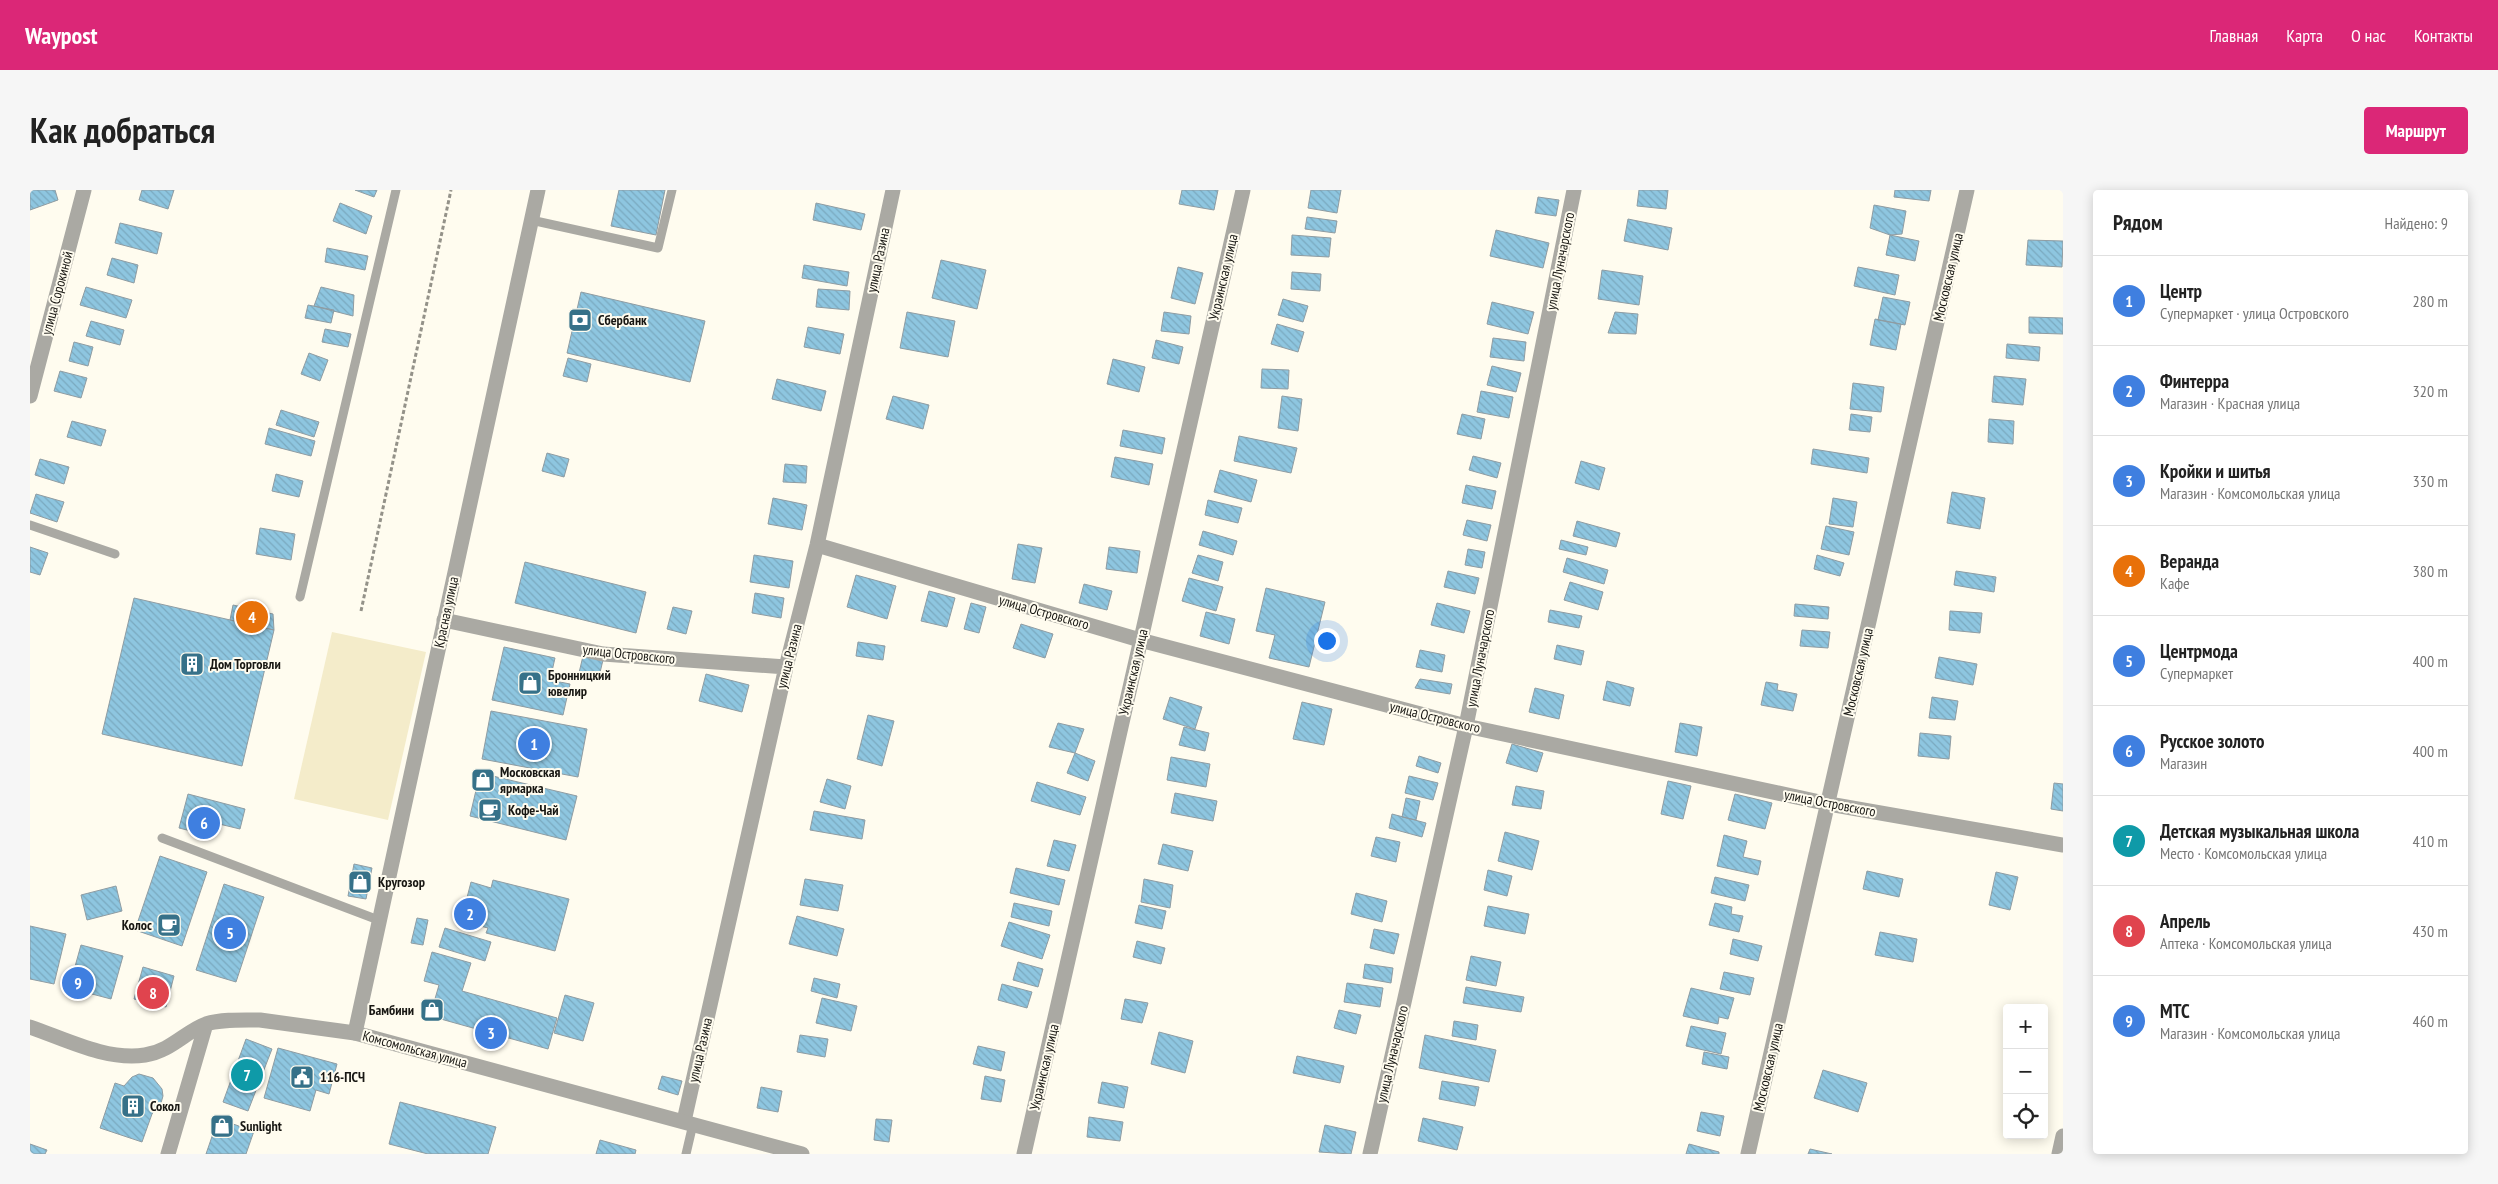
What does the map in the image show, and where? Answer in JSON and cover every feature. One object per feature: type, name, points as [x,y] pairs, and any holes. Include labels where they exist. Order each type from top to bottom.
[{"type":"street","name":"улица Сорокиной","points":[[30,396],[84,190]]},
{"type":"street","name":"Красная улица","points":[[355,1033],[381,921],[444,620],[538,190]]},
{"type":"street","name":"улица Разина","points":[[689,1122],[786,667],[817,545],[893,190]]},
{"type":"street","name":"Украинская улица","points":[[1024,1154],[1243,190]]},
{"type":"street","name":"улица Луначарского","points":[[1370,1154],[1466,726],[1574,190]]},
{"type":"street","name":"Московская улица","points":[[1748,1154],[1968,190]]},
{"type":"street","name":"улица Островского","points":[[817,545],[1140,640],[1466,726],[1828,804],[2063,845]]},
{"type":"street","name":"улица Островского","points":[[444,620],[604,654],[786,667]]},
{"type":"street","name":"Комсомольская улица","points":[[30,1028],[115,1055],[145,1055],[172,1046],[206,1024],[260,1020],[355,1033],[802,1154]]},
{"type":"street","points":[[168,1154],[206,1024]]},
{"type":"street","points":[[2059,1154],[2063,1136]]},
{"type":"lane","points":[[300,597],[396,190]]},
{"type":"lane","points":[[531,220],[658,248],[672,190]]},
{"type":"lane","points":[[30,525],[115,554]]},
{"type":"lane","points":[[162,838],[381,921]]},
{"type":"lane","points":[[686,1154],[689,1122]]},
{"type":"path","points":[[361,611],[451,190]]},
{"type":"shaded area","points":[[332,632],[426,652],[388,820],[294,799]]},
{"type":"building","points":[[30,190],[55,190],[58,200],[30,210]]},
{"type":"building","points":[[142,190],[174,190],[168,209],[139,200]]},
{"type":"building","points":[[355,190],[377,190],[374,197]]},
{"type":"building","points":[[619,190],[665,190],[656,235],[611,226]]},
{"type":"building","points":[[1182,190],[1218,190],[1214,210],[1179,204]]},
{"type":"building","points":[[1311,190],[1341,190],[1337,213],[1308,208]]},
{"type":"building","points":[[1639,190],[1668,190],[1666,209],[1637,206]]},
{"type":"building","points":[[1895,190],[1931,190],[1929,201],[1894,197]]},
{"type":"building","points":[[1538,197],[1559,200],[1556,216],[1535,213]]},
{"type":"building","points":[[340,203],[372,216],[366,234],[333,221]]},
{"type":"building","points":[[816,203],[865,214],[861,230],[813,220]]},
{"type":"building","points":[[1874,205],[1906,211],[1902,234],[1890,235],[1870,228]]},
{"type":"building","points":[[1307,217],[1337,221],[1335,233],[1305,229]]},
{"type":"building","points":[[1628,219],[1672,228],[1668,250],[1624,241]]},
{"type":"building","points":[[120,223],[162,233],[157,254],[115,243]]},
{"type":"building","points":[[1496,230],[1549,243],[1543,268],[1490,256]]},
{"type":"building","points":[[1292,235],[1331,238],[1329,257],[1291,255]]},
{"type":"building","points":[[1890,235],[1919,241],[1915,261],[1886,255]]},
{"type":"building","points":[[2028,240],[2063,241],[2062,267],[2026,265]]},
{"type":"building","points":[[327,248],[368,256],[365,270],[325,262]]},
{"type":"building","points":[[112,258],[138,265],[134,283],[107,275]]},
{"type":"building","points":[[941,260],[986,270],[977,309],[932,298]]},
{"type":"building","points":[[804,265],[849,272],[847,286],[802,278]]},
{"type":"building","points":[[1178,267],[1203,273],[1195,304],[1171,298]]},
{"type":"building","points":[[1858,267],[1899,275],[1895,295],[1854,286]]},
{"type":"building","points":[[1602,270],[1643,276],[1639,305],[1598,299]]},
{"type":"building","points":[[1292,272],[1321,274],[1320,291],[1291,289]]},
{"type":"building","points":[[86,287],[132,300],[126,318],[80,305]]},
{"type":"building","points":[[321,287],[354,295],[353,316],[314,306]]},
{"type":"building","points":[[818,289],[850,291],[849,310],[816,307]]},
{"type":"building","points":[[581,292],[705,321],[690,382],[567,353]]},
{"type":"building","points":[[1883,297],[1910,302],[1905,325],[1878,320]]},
{"type":"building","points":[[1283,299],[1308,306],[1303,322],[1278,315]]},
{"type":"building","points":[[1492,302],[1534,312],[1528,334],[1487,324]]},
{"type":"building","points":[[308,305],[334,310],[331,323],[305,318]]},
{"type":"building","points":[[907,312],[955,321],[948,357],[900,348]]},
{"type":"building","points":[[1164,312],[1191,316],[1189,334],[1161,331]]},
{"type":"building","points":[[1615,312],[1638,314],[1636,334],[1608,333]]},
{"type":"building","points":[[2029,317],[2063,318],[2063,334],[2029,333]]},
{"type":"building","points":[[1875,319],[1901,324],[1896,350],[1870,345]]},
{"type":"building","points":[[91,321],[124,330],[120,345],[86,336]]},
{"type":"building","points":[[1277,324],[1304,332],[1298,352],[1271,344]]},
{"type":"building","points":[[808,327],[844,334],[840,354],[804,347]]},
{"type":"building","points":[[325,329],[351,334],[348,347],[322,342]]},
{"type":"building","points":[[1493,338],[1526,342],[1524,361],[1490,357]]},
{"type":"building","points":[[1156,340],[1183,347],[1179,364],[1152,358]]},
{"type":"building","points":[[74,342],[93,347],[88,366],[69,361]]},
{"type":"building","points":[[2007,344],[2040,347],[2039,361],[2006,358]]},
{"type":"building","points":[[309,353],[328,360],[320,381],[301,374]]},
{"type":"building","points":[[568,358],[591,364],[587,382],[563,376]]},
{"type":"building","points":[[1113,359],[1145,367],[1139,392],[1107,384]]},
{"type":"building","points":[[1492,366],[1521,373],[1516,392],[1487,385]]},
{"type":"building","points":[[1262,369],[1289,370],[1288,389],[1261,388]]},
{"type":"building","points":[[60,371],[87,378],[81,398],[54,391]]},
{"type":"building","points":[[1994,376],[2026,379],[2023,405],[1992,402]]},
{"type":"building","points":[[777,379],[826,391],[821,411],[772,399]]},
{"type":"building","points":[[1853,383],[1884,387],[1881,412],[1850,409]]},
{"type":"building","points":[[1481,391],[1513,397],[1509,418],[1477,412]]},
{"type":"building","points":[[893,396],[929,405],[923,429],[886,419]]},
{"type":"building","points":[[1282,396],[1302,399],[1298,431],[1278,428]]},
{"type":"building","points":[[281,410],[319,422],[314,437],[276,425]]},
{"type":"building","points":[[1462,414],[1485,419],[1481,439],[1457,434]]},
{"type":"building","points":[[1851,414],[1872,417],[1870,432],[1849,430]]},
{"type":"building","points":[[1989,419],[2014,421],[2013,444],[1988,442]]},
{"type":"building","points":[[72,421],[106,430],[101,446],[67,437]]},
{"type":"building","points":[[269,428],[315,441],[311,456],[265,444]]},
{"type":"building","points":[[1123,430],[1165,438],[1162,454],[1120,446]]},
{"type":"building","points":[[1239,436],[1297,448],[1291,473],[1234,461]]},
{"type":"building","points":[[1813,449],[1869,458],[1867,473],[1811,464]]},
{"type":"building","points":[[547,453],[569,459],[564,477],[542,471]]},
{"type":"building","points":[[1473,456],[1501,463],[1497,478],[1469,470]]},
{"type":"building","points":[[1115,457],[1153,464],[1149,485],[1111,477]]},
{"type":"building","points":[[40,459],[69,467],[64,484],[35,475]]},
{"type":"building","points":[[1581,461],[1605,468],[1599,490],[1575,483]]},
{"type":"building","points":[[785,464],[807,466],[806,483],[783,482]]},
{"type":"building","points":[[1220,470],[1257,480],[1251,502],[1214,492]]},
{"type":"building","points":[[276,474],[303,481],[299,497],[272,491]]},
{"type":"building","points":[[1466,485],[1496,491],[1492,509],[1462,503]]},
{"type":"building","points":[[1952,492],[1985,498],[1980,529],[1947,523]]},
{"type":"building","points":[[36,494],[64,502],[57,522],[30,513]]},
{"type":"building","points":[[773,498],[807,505],[802,530],[768,524]]},
{"type":"building","points":[[1833,498],[1857,502],[1853,527],[1829,524]]},
{"type":"building","points":[[1208,500],[1242,508],[1238,523],[1205,515]]},
{"type":"building","points":[[1467,520],[1491,525],[1487,541],[1463,535]]},
{"type":"building","points":[[1577,521],[1620,533],[1616,547],[1573,536]]},
{"type":"building","points":[[1826,526],[1854,532],[1849,555],[1821,549]]},
{"type":"building","points":[[260,528],[295,534],[291,560],[256,554]]},
{"type":"building","points":[[1203,531],[1237,541],[1233,555],[1199,545]]},
{"type":"building","points":[[1561,540],[1588,547],[1586,555],[1559,549]]},
{"type":"building","points":[[1018,544],[1042,548],[1035,583],[1012,579]]},
{"type":"building","points":[[30,547],[48,553],[40,575],[30,572]]},
{"type":"building","points":[[1109,547],[1140,551],[1137,573],[1106,569]]},
{"type":"building","points":[[1468,549],[1485,552],[1482,568],[1465,565]]},
{"type":"building","points":[[754,555],[793,561],[789,588],[750,582]]},
{"type":"building","points":[[1198,555],[1223,562],[1218,581],[1192,573]]},
{"type":"building","points":[[1817,555],[1844,563],[1840,576],[1814,569]]},
{"type":"building","points":[[1567,558],[1608,570],[1604,584],[1563,572]]},
{"type":"building","points":[[525,562],[646,592],[636,633],[515,603]]},
{"type":"building","points":[[1448,571],[1479,578],[1475,594],[1444,587]]},
{"type":"building","points":[[1956,571],[1996,577],[1994,592],[1954,585]]},
{"type":"building","points":[[856,575],[896,586],[887,619],[847,607]]},
{"type":"building","points":[[1189,578],[1223,587],[1216,611],[1182,601]]},
{"type":"building","points":[[1570,582],[1603,592],[1598,610],[1564,600]]},
{"type":"building","points":[[1084,584],[1112,591],[1107,610],[1079,603]]},
{"type":"building","points":[[1266,588],[1325,602],[1309,667],[1269,658],[1275,635],[1256,631]]},
{"type":"building","points":[[929,591],[955,598],[947,627],[921,621]]},
{"type":"building","points":[[755,593],[784,598],[781,618],[752,613]]},
{"type":"building","name":"Дом Торговли","points":[[134,598],[274,630],[242,766],[102,734]]},
{"type":"building","points":[[971,603],[986,607],[979,633],[964,629]]},
{"type":"building","points":[[1437,603],[1470,611],[1464,633],[1431,625]]},
{"type":"building","points":[[1795,604],[1829,607],[1828,619],[1794,616]]},
{"type":"building","points":[[233,605],[273,614],[274,630],[230,620]]},
{"type":"building","points":[[673,607],[692,611],[686,634],[667,629]]},
{"type":"building","points":[[1550,610],[1582,616],[1579,628],[1548,622]]},
{"type":"building","points":[[1950,611],[1982,613],[1980,633],[1949,630]]},
{"type":"building","points":[[1206,612],[1235,619],[1229,644],[1200,636]]},
{"type":"building","points":[[1021,624],[1053,634],[1045,658],[1013,648]]},
{"type":"building","points":[[1802,630],[1830,632],[1828,648],[1800,646]]},
{"type":"building","points":[[858,642],[885,646],[883,660],[856,656]]},
{"type":"building","points":[[1557,645],[1584,651],[1581,665],[1554,659]]},
{"type":"building","points":[[504,647],[555,658],[550,680],[570,684],[563,715],[492,700]]},
{"type":"building","points":[[1420,650],[1445,655],[1442,672],[1416,667]]},
{"type":"building","points":[[583,656],[603,660],[598,681],[578,677]]},
{"type":"building","points":[[1939,657],[1977,664],[1973,685],[1935,678]]},
{"type":"building","points":[[706,674],[749,685],[742,712],[699,701]]},
{"type":"building","points":[[1420,679],[1452,684],[1450,694],[1415,688]]},
{"type":"building","points":[[1607,681],[1634,688],[1630,706],[1603,700]]},
{"type":"building","points":[[1766,682],[1778,684],[1777,690],[1797,694],[1793,711],[1761,705]]},
{"type":"building","points":[[1535,688],[1564,695],[1559,719],[1529,712]]},
{"type":"building","points":[[1170,697],[1202,707],[1195,729],[1163,719]]},
{"type":"building","points":[[1932,697],[1958,701],[1955,720],[1929,718]]},
{"type":"building","points":[[1302,702],[1332,709],[1324,745],[1293,739]]},
{"type":"building","points":[[491,711],[587,729],[578,777],[482,759]]},
{"type":"building","points":[[868,715],[894,721],[882,766],[857,759]]},
{"type":"building","points":[[1058,723],[1084,729],[1075,753],[1049,747]]},
{"type":"building","points":[[1680,723],[1702,727],[1697,756],[1675,752]]},
{"type":"building","points":[[1184,727],[1209,733],[1205,751],[1179,745]]},
{"type":"building","points":[[1920,733],[1951,736],[1949,759],[1918,756]]},
{"type":"building","points":[[1512,744],[1543,753],[1537,772],[1506,763]]},
{"type":"building","points":[[1075,753],[1095,761],[1088,781],[1067,773]]},
{"type":"building","points":[[1419,756],[1441,763],[1438,773],[1416,766]]},
{"type":"building","points":[[1171,757],[1210,764],[1206,787],[1167,780]]},
{"type":"building","points":[[480,773],[577,796],[566,840],[470,816]]},
{"type":"building","points":[[1409,776],[1438,783],[1433,800],[1405,793]]},
{"type":"building","points":[[827,779],[851,786],[845,809],[820,802]]},
{"type":"building","points":[[1668,781],[1691,786],[1683,819],[1661,814]]},
{"type":"building","points":[[1037,782],[1086,797],[1080,815],[1031,801]]},
{"type":"building","points":[[2054,783],[2063,784],[2063,811],[2051,809]]},
{"type":"building","points":[[1516,786],[1544,791],[1541,809],[1512,805]]},
{"type":"building","points":[[1175,793],[1217,801],[1213,821],[1171,813]]},
{"type":"building","points":[[188,794],[245,809],[240,829],[215,823],[211,836],[179,828]]},
{"type":"building","points":[[1735,794],[1772,803],[1765,829],[1728,820]]},
{"type":"building","points":[[1406,798],[1420,801],[1416,820],[1402,817]]},
{"type":"building","points":[[814,811],[865,820],[862,839],[810,830]]},
{"type":"building","points":[[1392,814],[1426,823],[1422,837],[1389,828]]},
{"type":"building","points":[[1505,832],[1539,841],[1532,870],[1498,861]]},
{"type":"building","points":[[1724,835],[1747,841],[1743,857],[1761,861],[1758,875],[1717,866]]},
{"type":"building","points":[[1376,837],[1400,842],[1396,862],[1371,856]]},
{"type":"building","points":[[1054,840],[1076,845],[1069,871],[1047,866]]},
{"type":"building","points":[[1163,844],[1193,851],[1188,871],[1158,864]]},
{"type":"building","points":[[160,856],[207,872],[182,946],[135,930]]},
{"type":"building","points":[[354,864],[372,868],[366,899],[348,896]]},
{"type":"building","points":[[1016,868],[1065,880],[1059,905],[1010,893]]},
{"type":"building","points":[[1488,870],[1512,876],[1507,896],[1484,890]]},
{"type":"building","points":[[1867,871],[1903,879],[1899,897],[1863,889]]},
{"type":"building","points":[[1996,872],[2018,877],[2010,910],[1989,905]]},
{"type":"building","points":[[1715,877],[1749,885],[1745,901],[1711,893]]},
{"type":"building","points":[[805,879],[843,885],[838,911],[800,905]]},
{"type":"building","points":[[1144,879],[1173,885],[1170,908],[1141,902]]},
{"type":"building","points":[[493,880],[569,899],[555,951],[486,933],[488,928],[461,921],[471,882],[491,888]]},
{"type":"building","points":[[224,884],[264,897],[236,982],[196,970]]},
{"type":"building","points":[[116,886],[122,911],[87,920],[81,895]]},
{"type":"building","points":[[1356,893],[1387,901],[1382,922],[1351,914]]},
{"type":"building","points":[[1014,903],[1052,911],[1049,926],[1011,917]]},
{"type":"building","points":[[1715,903],[1732,907],[1731,914],[1743,916],[1739,932],[1709,925]]},
{"type":"building","points":[[1139,905],[1166,911],[1162,929],[1135,923]]},
{"type":"building","points":[[1488,906],[1529,914],[1525,934],[1484,926]]},
{"type":"building","points":[[797,916],[844,929],[837,956],[789,944]]},
{"type":"building","points":[[417,918],[428,920],[423,945],[411,943]]},
{"type":"building","points":[[1009,922],[1050,935],[1042,959],[1001,946]]},
{"type":"building","points":[[30,926],[66,934],[54,984],[30,979]]},
{"type":"building","points":[[445,928],[491,942],[485,961],[439,947]]},
{"type":"building","points":[[1374,929],[1399,934],[1394,954],[1370,948]]},
{"type":"building","points":[[1880,932],[1917,939],[1913,962],[1875,955]]},
{"type":"building","points":[[1733,939],[1762,946],[1758,961],[1730,954]]},
{"type":"building","points":[[1137,941],[1165,948],[1161,964],[1133,957]]},
{"type":"building","points":[[81,945],[123,956],[111,999],[69,988]]},
{"type":"building","points":[[432,952],[471,963],[462,991],[557,1018],[548,1049],[430,1016],[439,985],[424,981]]},
{"type":"building","points":[[1471,956],[1501,962],[1496,986],[1466,980]]},
{"type":"building","points":[[1018,962],[1043,969],[1038,987],[1013,980]]},
{"type":"building","points":[[1365,964],[1393,968],[1391,983],[1363,978]]},
{"type":"building","points":[[143,967],[174,976],[166,1007],[134,999]]},
{"type":"building","points":[[1724,972],[1754,978],[1750,995],[1720,989]]},
{"type":"building","points":[[814,978],[840,984],[837,998],[811,991]]},
{"type":"building","points":[[1347,983],[1383,988],[1380,1007],[1344,1002]]},
{"type":"building","points":[[1002,984],[1032,992],[1027,1008],[998,1000]]},
{"type":"building","points":[[1466,987],[1524,997],[1521,1012],[1463,1003]]},
{"type":"building","points":[[1691,988],[1734,998],[1728,1019],[1719,1017],[1718,1024],[1683,1016]]},
{"type":"building","points":[[565,995],[594,1003],[583,1041],[554,1033]]},
{"type":"building","points":[[822,998],[857,1006],[851,1031],[816,1023]]},
{"type":"building","points":[[1125,999],[1148,1003],[1142,1023],[1121,1019]]},
{"type":"building","points":[[1339,1010],[1361,1015],[1356,1034],[1334,1028]]},
{"type":"building","points":[[1454,1021],[1478,1025],[1476,1040],[1452,1036]]},
{"type":"building","points":[[1691,1026],[1726,1033],[1721,1054],[1686,1046]]},
{"type":"building","points":[[1159,1032],[1193,1041],[1185,1073],[1151,1064]]},
{"type":"building","points":[[800,1035],[828,1039],[825,1057],[797,1052]]},
{"type":"building","points":[[1425,1035],[1496,1050],[1489,1082],[1419,1068]]},
{"type":"building","points":[[246,1039],[272,1049],[248,1111],[223,1102]]},
{"type":"building","points":[[978,1046],[1005,1052],[1001,1071],[973,1064]]},
{"type":"building","name":"116-ПСЧ","points":[[278,1048],[337,1064],[329,1094],[316,1090],[310,1111],[264,1098]]},
{"type":"building","points":[[1704,1052],[1729,1057],[1727,1069],[1702,1064]]},
{"type":"building","points":[[1297,1056],[1344,1066],[1340,1083],[1293,1073]]},
{"type":"building","points":[[1823,1070],[1867,1083],[1858,1112],[1814,1098]]},
{"type":"building","name":"Сокол","points":[[139,1074],[153,1078],[162,1089],[163,1096],[161,1103],[152,1114],[142,1142],[100,1128],[115,1083],[124,1086],[132,1077]]},
{"type":"building","points":[[662,1076],[682,1081],[678,1095],[658,1089]]},
{"type":"building","points":[[985,1076],[1005,1080],[1001,1102],[981,1099]]},
{"type":"building","points":[[1442,1081],[1479,1087],[1475,1106],[1439,1099]]},
{"type":"building","points":[[1102,1082],[1128,1087],[1124,1108],[1098,1103]]},
{"type":"building","points":[[761,1087],[782,1091],[778,1112],[757,1108]]},
{"type":"building","points":[[400,1102],[496,1127],[488,1154],[428,1154],[389,1144]]},
{"type":"building","points":[[1701,1112],[1724,1116],[1720,1136],[1697,1131]]},
{"type":"building","points":[[1089,1117],[1123,1122],[1120,1141],[1087,1137]]},
{"type":"building","points":[[1423,1118],[1463,1127],[1457,1150],[1418,1141]]},
{"type":"building","points":[[218,1119],[254,1131],[246,1154],[206,1154]]},
{"type":"building","points":[[876,1119],[892,1120],[889,1142],[874,1140]]},
{"type":"building","points":[[1325,1125],[1356,1132],[1351,1154],[1319,1152]]},
{"type":"building","points":[[600,1140],[636,1150],[635,1154],[596,1154]]},
{"type":"building","points":[[30,1144],[47,1150],[45,1154],[30,1154]]},
{"type":"building","points":[[1689,1144],[1719,1152],[1719,1154],[1686,1154]]},
{"type":"building","points":[[1810,1149],[1832,1154],[1808,1154]]},
{"type":"place","name":"Сбербанк","points":[[580,320]]},
{"type":"place","name":"Веранда","points":[[252,617]]},
{"type":"place","name":"Дом Торговли","points":[[192,664]]},
{"type":"place","name":"Бронницкий ювелир","points":[[530,683]]},
{"type":"place","name":"Центр","points":[[534,744]]},
{"type":"place","name":"Московская ярмарка","points":[[483,780]]},
{"type":"place","name":"Кофе-Чай","points":[[490,810]]},
{"type":"place","name":"Русское золото","points":[[204,823]]},
{"type":"place","name":"Кругозор","points":[[360,882]]},
{"type":"place","name":"Финтерра","points":[[470,914]]},
{"type":"place","name":"Колос","points":[[169,925]]},
{"type":"place","name":"Центрмода","points":[[230,933]]},
{"type":"place","name":"МТС","points":[[78,983]]},
{"type":"place","name":"Апрель","points":[[153,993]]},
{"type":"place","name":"Бамбини","points":[[432,1010]]},
{"type":"place","name":"Кройки и шитья","points":[[491,1033]]},
{"type":"place","name":"Детская музыкальная школа","points":[[247,1075]]},
{"type":"place","name":"116-ПСЧ","points":[[302,1077]]},
{"type":"place","name":"Сокол","points":[[133,1106]]},
{"type":"place","name":"Sunlight","points":[[222,1126]]}]
